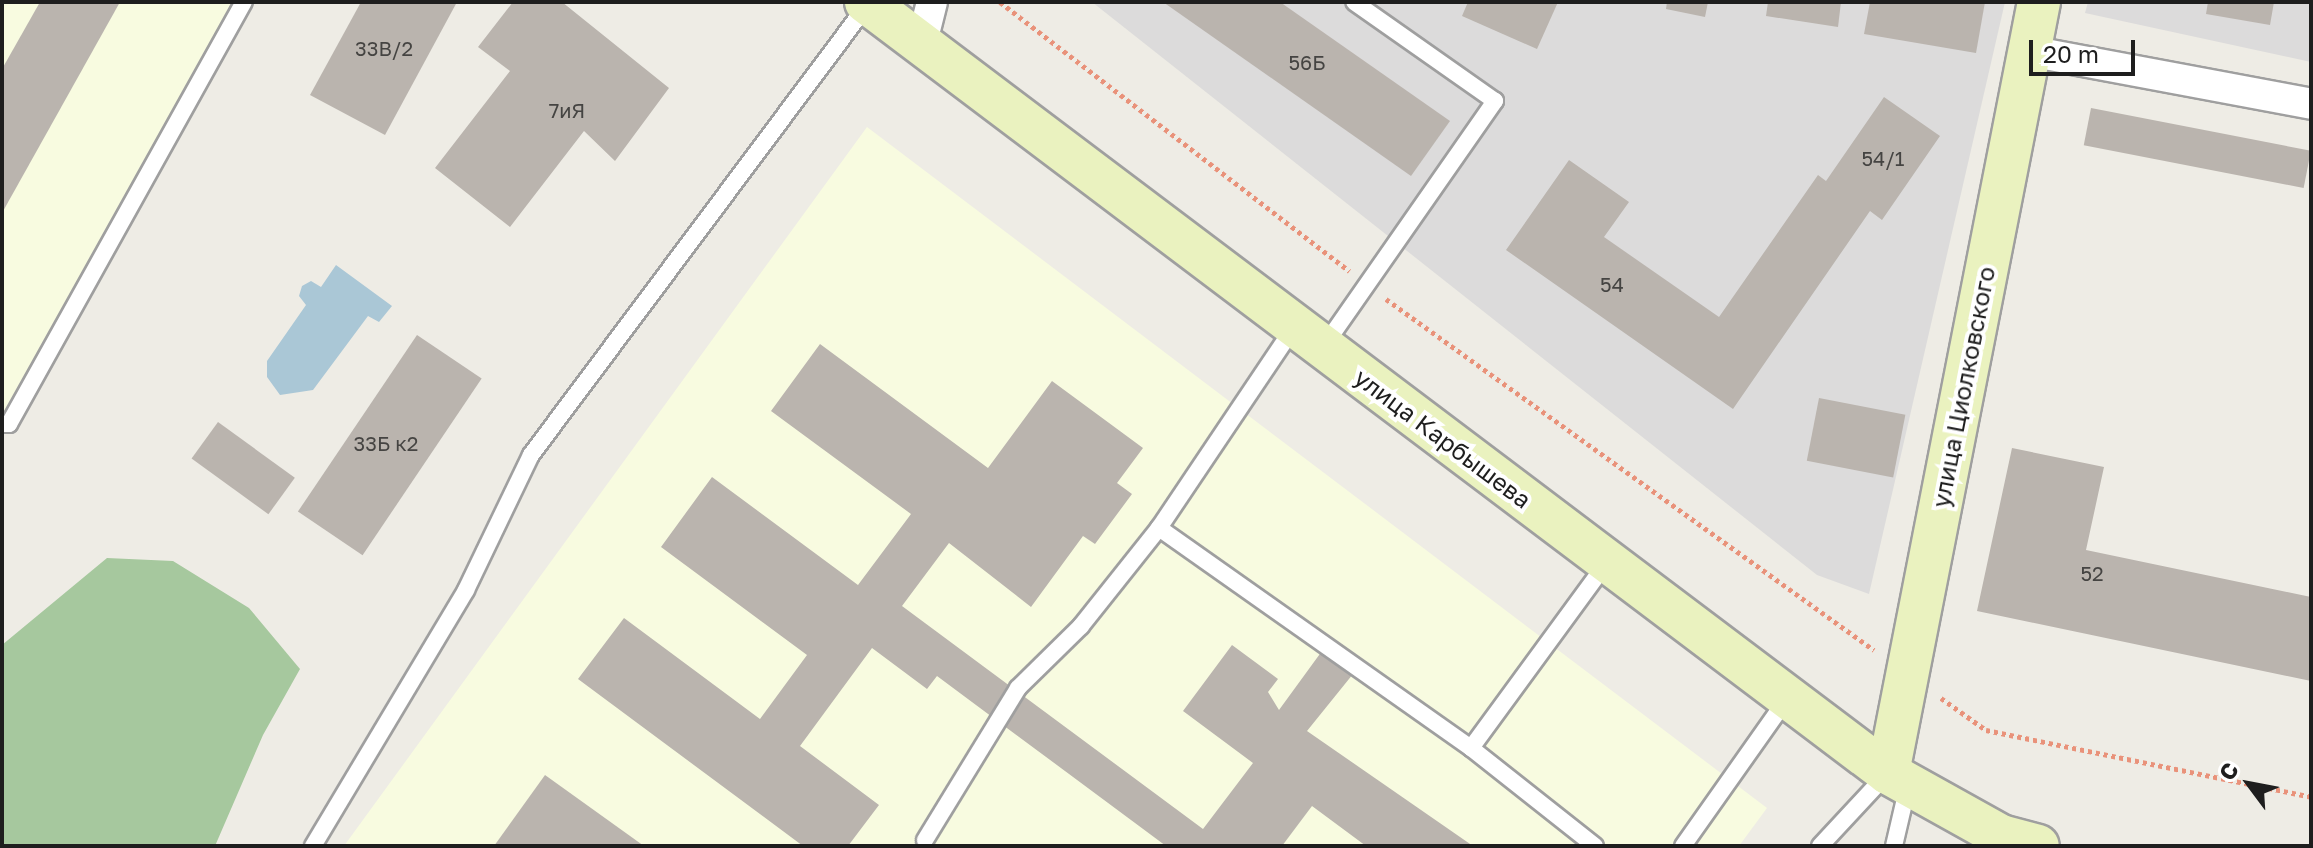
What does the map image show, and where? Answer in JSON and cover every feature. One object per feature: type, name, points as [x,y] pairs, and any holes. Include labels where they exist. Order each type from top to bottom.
[{"type":"main road","name":"улица Циолковского","points":[[1898,779],[1907,674],[2039,2]]},
{"type":"main road","name":"улица Карбышева","points":[[867,3],[1898,779],[2001,836],[2038,846]]},
{"type":"street","points":[[921,46],[932,2]]},
{"type":"street","points":[[2029,51],[2311,104]]},
{"type":"lane","points":[[2,424],[9,424],[244,2]]},
{"type":"lane","points":[[925,840],[1018,688],[1081,626],[1309,337],[1366,285],[1495,101],[1354,2]]},
{"type":"lane","points":[[313,846],[466,590],[531,455],[867,3]]},
{"type":"lane","points":[[1159,528],[1471,748],[1595,846]]},
{"type":"lane","points":[[1471,748],[1607,561]]},
{"type":"lane","points":[[1683,846],[1788,697]]},
{"type":"lane","points":[[1820,846],[1898,779]]},
{"type":"lane","points":[[1894,846],[1898,779]]},
{"type":"path","points":[[1000,2],[1366,285],[1986,730],[2311,797]]},
{"type":"shaded area","points":[[2,2],[244,2],[2,437]]},
{"type":"shaded area","points":[[1092,2],[2005,2],[1869,594],[1817,575]]},
{"type":"shaded area","points":[[2088,2],[2311,2],[2311,62],[2085,13]]},
{"type":"shaded area","points":[[867,127],[1767,808],[1739,846],[344,846]]},
{"type":"green space","points":[[107,558],[173,561],[249,608],[300,669],[263,735],[215,846],[2,846],[2,645]]},
{"type":"water","points":[[336,265],[392,306],[379,322],[368,316],[313,390],[280,395],[267,377],[267,361],[306,305],[299,296],[302,286],[311,281],[321,287]]},
{"type":"building","points":[[40,2],[120,2],[2,213],[2,69]]},
{"type":"building","points":[[361,2],[457,2],[385,135],[310,95]]},
{"type":"building","points":[[513,2],[562,2],[669,88],[615,161],[584,131],[510,227],[435,168],[510,71],[478,47]]},
{"type":"building","points":[[1163,2],[1280,2],[1450,121],[1411,176]]},
{"type":"building","points":[[1468,2],[1558,2],[1537,49],[1462,16]]},
{"type":"building","points":[[1667,2],[1708,2],[1705,17],[1666,9]]},
{"type":"building","points":[[1768,2],[1841,2],[1838,27],[1766,16]]},
{"type":"building","points":[[1870,2],[1985,2],[1976,53],[1864,34]]},
{"type":"building","points":[[2208,2],[2274,2],[2270,25],[2206,14]]},
{"type":"building","points":[[1884,97],[1940,136],[1882,220],[1870,211],[1733,409],[1506,250],[1569,160],[1629,202],[1604,237],[1719,317],[1818,175],[1826,181]]},
{"type":"building","points":[[2091,108],[2311,151],[2304,188],[2084,145]]},
{"type":"building","points":[[417,335],[482,379],[363,555],[298,512]]},
{"type":"building","points":[[820,344],[988,468],[1052,381],[1143,448],[1117,483],[1132,494],[1095,544],[1083,536],[1031,607],[949,543],[902,606],[1203,829],[1253,763],[1183,711],[1232,645],[1278,679],[1268,692],[1279,710],[1322,651],[1353,674],[1307,731],[1473,846],[1366,846],[1312,806],[1282,846],[1166,846],[937,676],[927,689],[872,648],[800,746],[879,805],[848,846],[803,846],[578,679],[624,618],[760,719],[807,655],[661,547],[712,477],[858,585],[911,514],[771,411]]},
{"type":"building","points":[[1819,398],[1905,415],[1893,478],[1807,461]]},
{"type":"building","points":[[218,422],[295,478],[268,514],[192,458]]},
{"type":"building","points":[[2012,448],[2104,467],[2086,550],[2311,597],[2311,681],[1977,611]]},
{"type":"building","points":[[545,775],[644,846],[494,846]]}]
